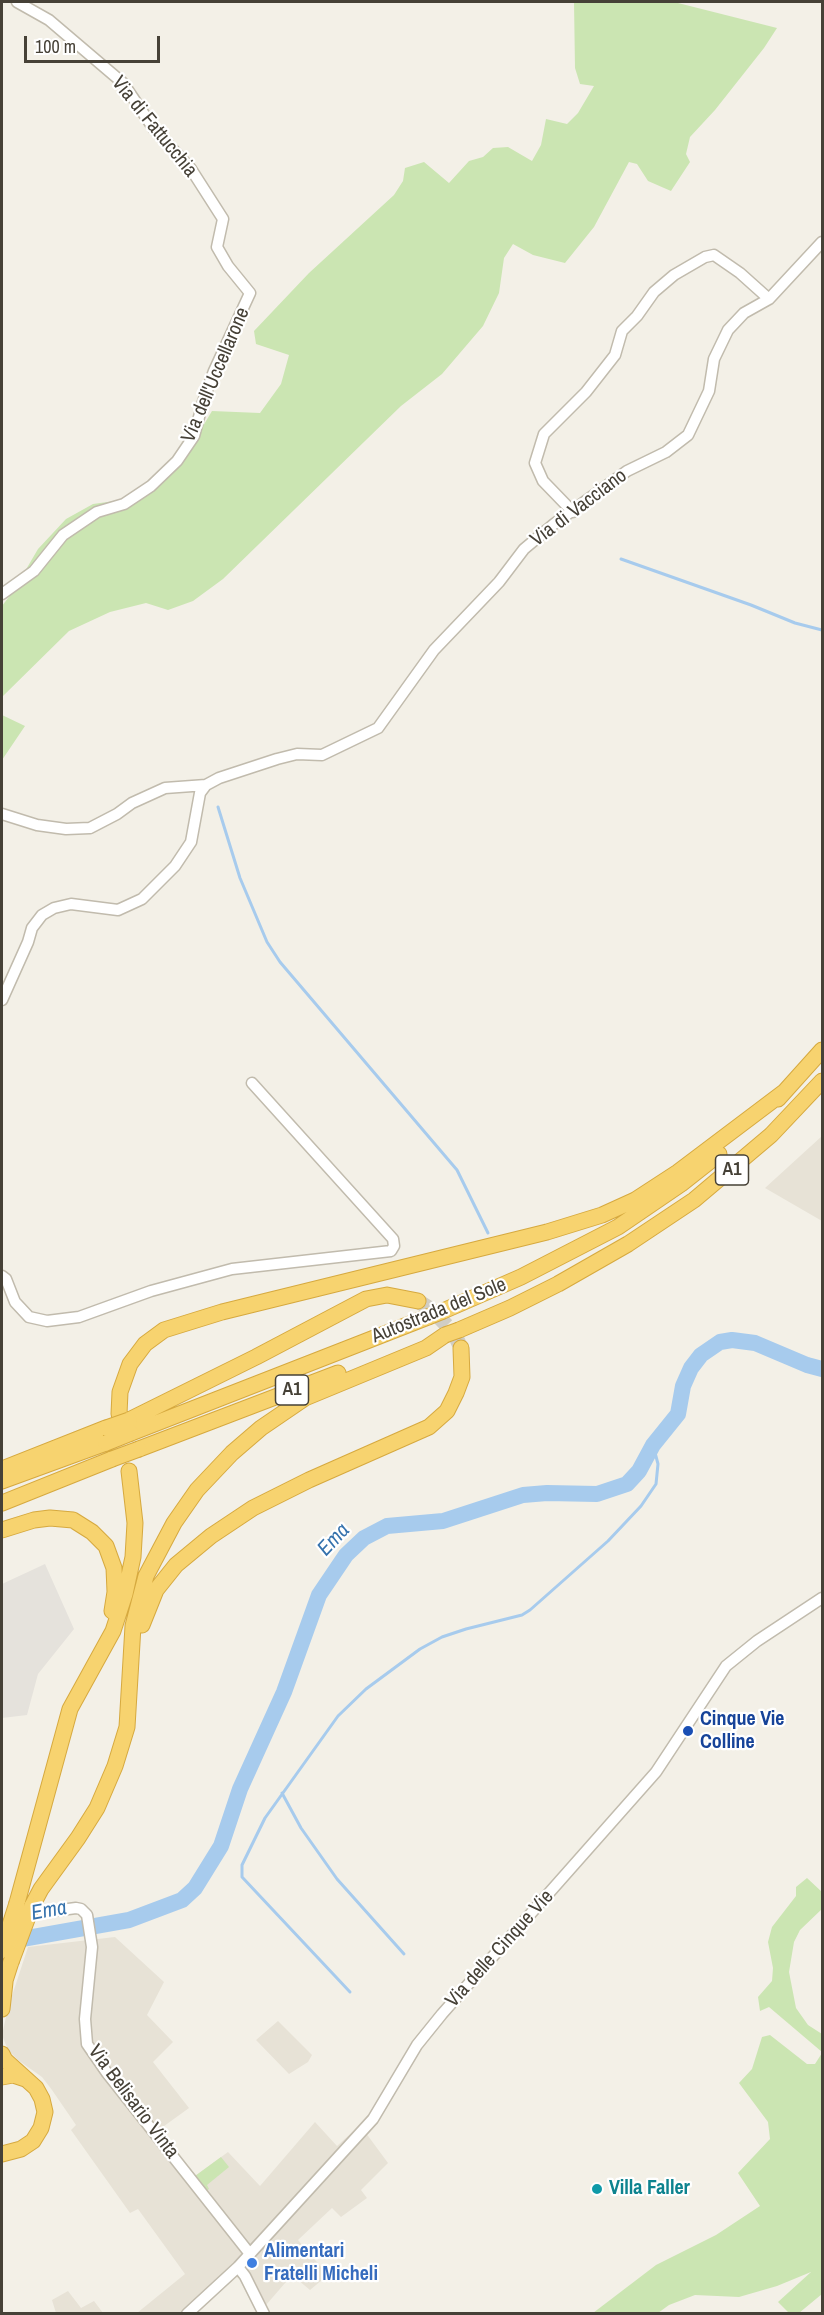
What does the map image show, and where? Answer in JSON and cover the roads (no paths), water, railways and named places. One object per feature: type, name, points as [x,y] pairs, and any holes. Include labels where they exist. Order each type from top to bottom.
[{"type":"highway","name":"Autostrada del Sole","points":[[2,1481],[106,1436],[126,1422],[428,1317],[521,1277],[628,1220],[681,1184],[748,1130],[822,1050]]},
{"type":"highway","name":"Autostrada del Sole","points":[[2,1503],[300,1387],[452,1332],[510,1308],[558,1284],[628,1244],[694,1200],[771,1136],[822,1081]]},
{"type":"highway","points":[[418,1301],[387,1295],[366,1299],[126,1422],[120,1392],[130,1364],[145,1344],[164,1330],[222,1312],[547,1232],[602,1215],[635,1200],[669,1178],[784,1092]]},
{"type":"highway","points":[[19,1910],[41,1889],[78,1838],[97,1808],[115,1766],[127,1727],[133,1626],[146,1576],[174,1523],[197,1490],[232,1453],[261,1428],[305,1398],[426,1348],[452,1332]]},
{"type":"highway","points":[[129,1674],[144,1618],[156,1590],[176,1565],[211,1536],[253,1508],[429,1427],[447,1411],[456,1393],[462,1377],[461,1348]]},
{"type":"highway","points":[[2,1470],[106,1436]]},
{"type":"highway","points":[[2,2009],[6,1956],[70,1709],[113,1631],[125,1594],[133,1557],[135,1523],[129,1471]]},
{"type":"highway","points":[[2,1530],[34,1520],[50,1518],[74,1520],[92,1532],[106,1546],[114,1568],[115,1592],[103,1649]]},
{"type":"highway","points":[[2,2054],[5,2060],[31,2082],[40,2093],[44,2104],[44,2121],[28,2145],[11,2153],[2,2154]]},
{"type":"highway","points":[[2,2078],[13,2076],[31,2082]]},
{"type":"street","name":"Via di Fattucchia","points":[[17,2],[49,21],[123,83],[154,129],[191,169],[223,219]]},
{"type":"street","name":"Via dell'Uccellarone","points":[[2,594],[34,572],[63,535],[97,512],[124,504],[152,486],[177,461],[194,436],[214,371],[250,292],[228,266],[217,247],[223,219]]},
{"type":"street","name":"Via di Vacciano","points":[[2,814],[37,825],[66,829],[90,828],[132,803],[165,788],[206,785],[219,778],[297,754],[322,755],[378,728],[434,650],[499,582],[524,549],[554,524],[627,471],[666,452],[688,435],[709,391],[714,359],[728,330],[744,314],[769,299],[822,242]]},
{"type":"street","points":[[573,512],[543,481],[535,463],[544,434],[586,392],[615,355],[622,332],[654,292],[674,275],[705,257],[714,255],[740,273],[769,299]]},
{"type":"street","points":[[2,1000],[32,928],[42,915],[54,908],[71,904],[118,910],[142,898],[175,866],[192,842],[200,793],[206,785]]},
{"type":"street","points":[[2,1276],[15,1302],[29,1317],[47,1321],[79,1317],[151,1291],[232,1269],[391,1251],[394,1246],[393,1239],[252,1083]]},
{"type":"street","name":"Via delle Cinque Vie","points":[[187,2313],[250,2254],[373,2119],[403,2066],[442,2014],[656,1772],[726,1666],[757,1641],[822,1598]]},
{"type":"street","name":"Via Belisario Vinta","points":[[19,1910],[81,1909],[89,1923],[92,1939],[85,2019],[85,2036],[89,2048],[250,2254]]},
{"type":"street","points":[[238,2266],[264,2313]]},
{"type":"waterway","points":[[621,559],[795,623],[822,630]]},
{"type":"waterway","points":[[218,807],[240,878],[267,942],[280,962],[457,1170],[488,1233]]},
{"type":"waterway","name":"Ema","points":[[5,1942],[129,1920],[182,1900],[195,1888],[221,1846],[240,1789],[284,1692],[319,1595],[346,1555],[364,1538],[387,1526],[443,1521],[523,1495],[597,1494],[627,1484],[639,1471],[653,1445],[678,1414],[683,1386],[691,1368],[701,1355],[720,1342],[732,1340],[755,1343],[822,1369]]},
{"type":"waterway","points":[[350,1992],[242,1877],[242,1865],[265,1818],[338,1716],[366,1689],[420,1649],[442,1637],[522,1615],[608,1541],[641,1506],[656,1484],[658,1464],[653,1445]]},
{"type":"waterway","points":[[282,1793],[301,1828],[337,1879],[404,1954]]},
{"type":"tunnel","points":[[418,1301],[432,1310],[454,1333],[461,1348]]},
{"type":"place","name":"Cinque Vie Colline","points":[[688,1731]]},
{"type":"place","name":"Villa Faller","points":[[597,2189]]},
{"type":"place","name":"Alimentari Fratelli Micheli","points":[[252,2263]]}]
